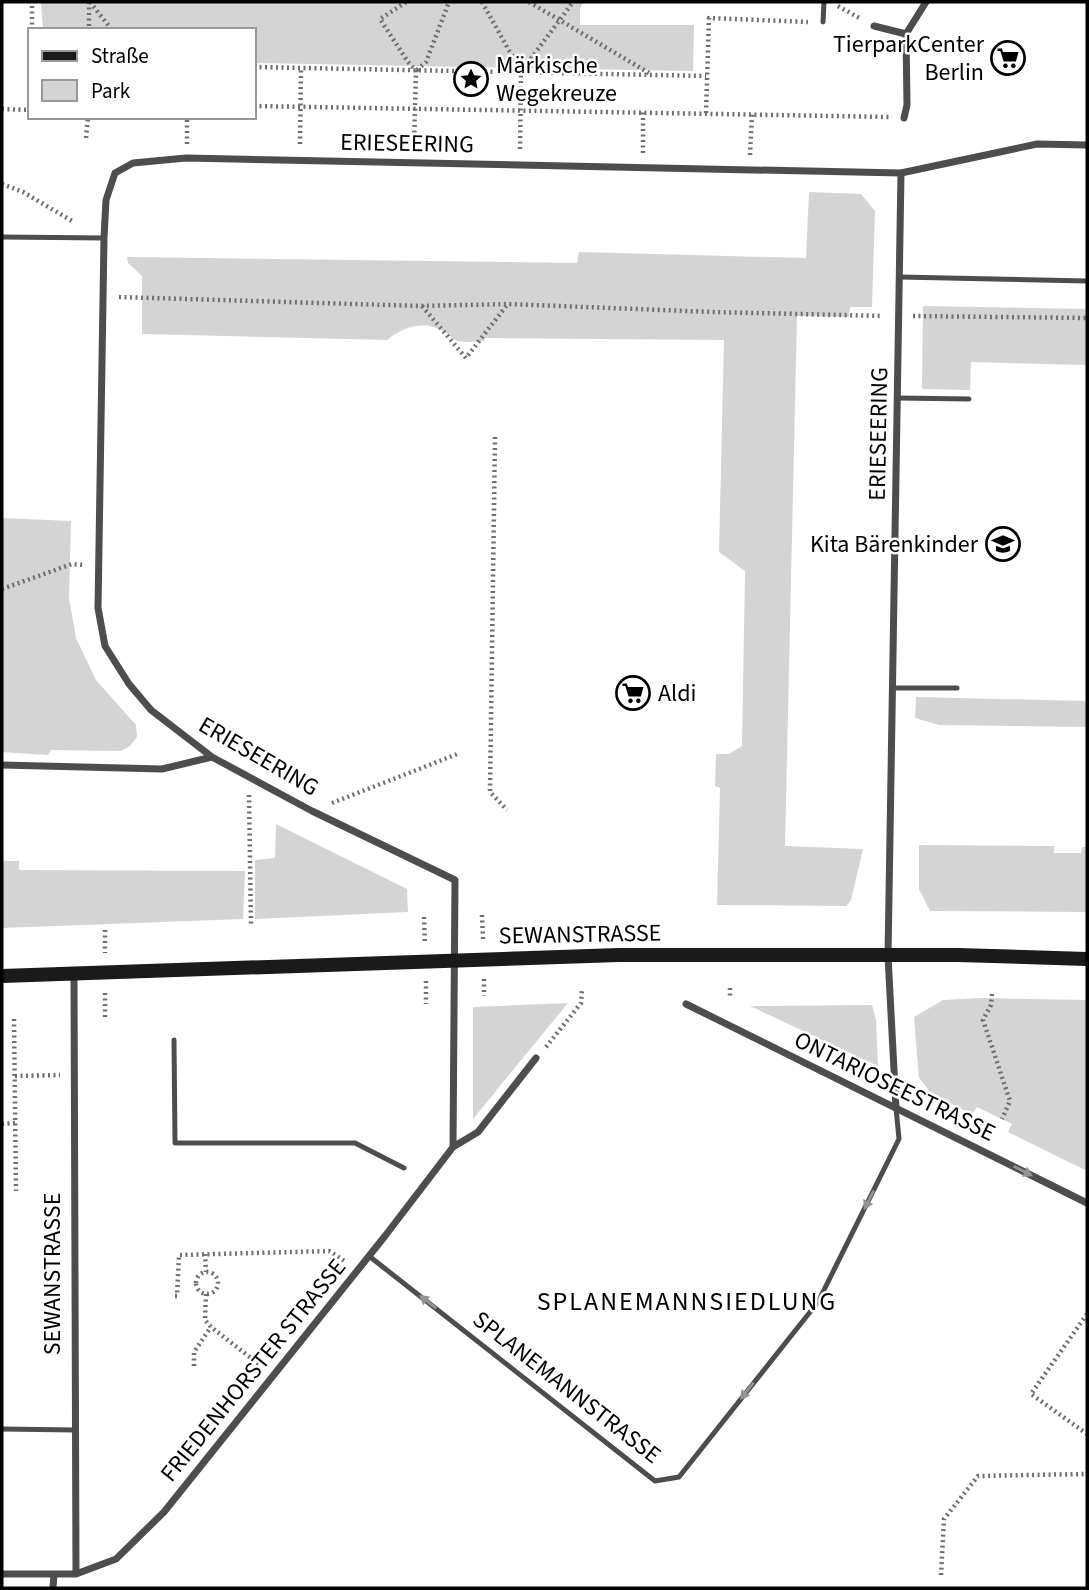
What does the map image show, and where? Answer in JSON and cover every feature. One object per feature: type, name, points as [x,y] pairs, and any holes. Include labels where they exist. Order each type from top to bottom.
[{"type":"street","points":[[904,118],[906,34],[926,2]]},
{"type":"street","points":[[874,26],[906,34]]},
{"type":"street","points":[[901,173],[1037,144],[1087,145]]},
{"type":"street","name":"ERIESEERING","points":[[453,960],[455,880],[312,810],[212,757],[151,710],[129,684],[105,646],[98,608],[98,565],[106,200],[115,173],[133,163],[186,158],[901,173],[888,956]]},
{"type":"street","points":[[2,765],[162,769],[212,757]]},
{"type":"street","name":"SEWANSTRASSE","points":[[2,976],[619,954],[958,955],[1087,959]]},
{"type":"street","name":"SPLANEMANNSTRASSE","points":[[888,956],[896,1108]]},
{"type":"street","points":[[453,960],[453,1147]]},
{"type":"street","name":"SEWANSTRASSE","points":[[74,974],[76,1574]]},
{"type":"street","name":"ONTARIOSEESTRASSE","points":[[686,1004],[1087,1203]]},
{"type":"street","name":"FRIEDENHORSTER STRASSE","points":[[2,1574],[76,1574],[116,1559],[164,1512],[358,1271],[453,1147],[478,1132],[537,1058]]},
{"type":"street","points":[[53,1588],[54,1574]]},
{"type":"lane","points":[[823,22],[824,2]]},
{"type":"lane","points":[[2,237],[104,238]]},
{"type":"lane","points":[[900,277],[1087,281]]},
{"type":"lane","points":[[898,398],[969,399]]},
{"type":"lane","points":[[893,688],[957,688]]},
{"type":"lane","points":[[174,1040],[175,1143],[355,1143],[404,1168]]},
{"type":"lane","name":"SPLANEMANNSTRASSE","points":[[369,1256],[655,1481],[679,1476],[818,1302],[899,1139],[896,1108]]},
{"type":"lane","points":[[2,1429],[75,1430]]},
{"type":"path","points":[[32,2],[32,28]]},
{"type":"path","points":[[89,28],[90,2]]},
{"type":"path","points":[[90,2],[110,28]]},
{"type":"path","points":[[406,2],[380,19],[416,71],[416,163]]},
{"type":"path","points":[[416,71],[426,62],[449,2]]},
{"type":"path","points":[[482,2],[521,72],[520,165]]},
{"type":"path","points":[[529,2],[651,74]]},
{"type":"path","points":[[521,72],[573,2]]},
{"type":"path","points":[[832,2],[863,20]]},
{"type":"path","points":[[706,113],[709,18],[823,22]]},
{"type":"path","points":[[256,67],[706,76]]},
{"type":"path","points":[[299,160],[301,68]]},
{"type":"path","points":[[256,106],[904,118]]},
{"type":"path","points":[[2,109],[28,110]]},
{"type":"path","points":[[642,168],[643,112]]},
{"type":"path","points":[[749,170],[752,114]]},
{"type":"path","points":[[86,138],[88,119]]},
{"type":"path","points":[[186,158],[187,119]]},
{"type":"path","points":[[2,184],[23,192],[76,223]]},
{"type":"path","points":[[104,296],[421,306],[508,304],[899,316],[1087,318]]},
{"type":"path","points":[[421,306],[466,358],[508,304]]},
{"type":"path","points":[[495,437],[490,792],[507,810]]},
{"type":"path","points":[[2,589],[72,564],[98,565]]},
{"type":"path","points":[[312,810],[460,753]]},
{"type":"path","points":[[249,777],[251,925]]},
{"type":"path","points":[[730,988],[730,997]]},
{"type":"path","points":[[537,1058],[581,1003],[582,990]]},
{"type":"path","points":[[992,994],[991,1005],[983,1020],[1010,1101],[1002,1119]]},
{"type":"path","points":[[14,1019],[16,1191]]},
{"type":"path","points":[[15,1076],[75,1074]]},
{"type":"path","points":[[2,1124],[15,1124]]},
{"type":"path","points":[[175,1296],[179,1255],[329,1251],[358,1271]]},
{"type":"path","points":[[205,1254],[206,1272]]},
{"type":"path","points":[[210,1272],[216,1277],[218,1284],[215,1291],[206,1294],[198,1290],[195,1284],[197,1277],[210,1272]]},
{"type":"path","points":[[206,1294],[205,1320],[273,1376]]},
{"type":"path","points":[[1087,1314],[1031,1394],[1087,1434]]},
{"type":"path","points":[[194,1366],[194,1352],[211,1327]]},
{"type":"path","points":[[941,1575],[944,1519],[978,1476],[1087,1474]]},
{"type":"green space","points":[[41,2],[583,2],[580,25],[694,25],[693,71],[256,63],[256,28],[43,28]]},
{"type":"green space","points":[[809,192],[861,194],[875,211],[872,307],[850,307],[849,317],[797,316],[785,846],[863,849],[851,900],[846,906],[717,905],[720,788],[715,786],[716,754],[729,754],[742,746],[745,571],[719,552],[724,340],[485,338],[484,341],[463,342],[428,326],[414,326],[387,340],[142,334],[142,276],[128,263],[127,257],[577,263],[579,252],[806,258]]},
{"type":"green space","points":[[923,306],[1087,309],[1087,365],[971,362],[970,390],[922,389]]},
{"type":"green space","points":[[2,518],[71,521],[69,598],[76,638],[96,680],[136,725],[137,737],[130,746],[121,751],[51,750],[48,755],[2,752]]},
{"type":"green space","points":[[916,697],[1087,701],[1087,727],[939,725],[915,718]]},
{"type":"green space","points":[[276,824],[407,889],[408,912],[255,919],[255,860],[275,858]]},
{"type":"green space","points":[[919,845],[1054,846],[1054,853],[1081,853],[1082,847],[1087,847],[1087,912],[930,911],[919,889]]},
{"type":"green space","points":[[2,861],[19,861],[19,870],[245,871],[243,919],[2,928]]},
{"type":"green space","points":[[943,1000],[1087,1000],[1087,1171],[1008,1132],[1012,1124],[977,1107],[972,1114],[933,1095],[919,1078],[914,1017]]},
{"type":"green space","points":[[568,1003],[473,1119],[473,1007]]},
{"type":"green space","points":[[872,1005],[876,1020],[878,1066],[750,1006]]},
{"type":"place","name":"TierparkCenter Berlin","points":[[1008,58]]},
{"type":"place","name":"Märkische Wegekreuze","points":[[471,79]]},
{"type":"place","name":"Kita Bärenkinder","points":[[1003,544]]},
{"type":"place","name":"Aldi","points":[[633,693]]},
{"type":"district","name":"SPLANEMANNSIEDLUNG","points":[[687,1301]]}]
